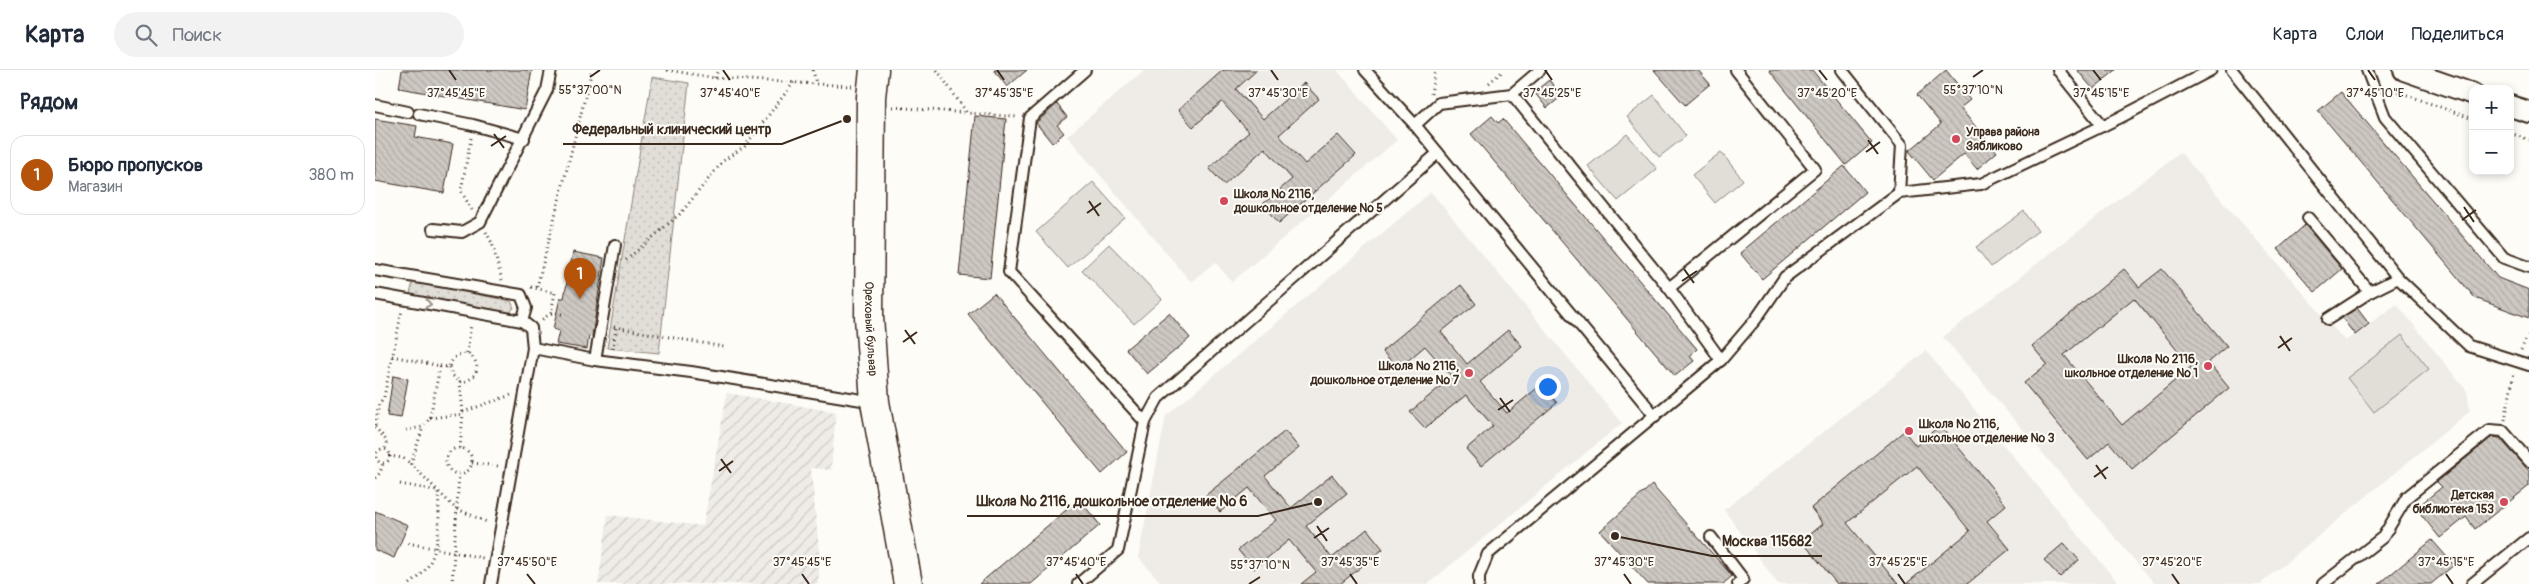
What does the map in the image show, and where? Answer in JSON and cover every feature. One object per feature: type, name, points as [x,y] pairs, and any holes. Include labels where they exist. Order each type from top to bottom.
[{"type":"street","points":[[2404,70],[2442,76],[2469,92]]},
{"type":"street","name":"Ореховый бульвар","points":[[864,74],[871,97],[869,317],[875,402],[908,584]]},
{"type":"street","points":[[2514,107],[2529,112]]},
{"type":"lane","points":[[433,229],[462,232],[480,222],[524,139],[547,90],[551,70]]},
{"type":"lane","points":[[1085,70],[1029,118],[1009,272],[1145,422]]},
{"type":"lane","points":[[1365,70],[1415,125],[1655,416]]},
{"type":"lane","points":[[1415,125],[1439,103],[1512,94],[1540,70]]},
{"type":"lane","points":[[1669,288],[1815,168],[1736,70]]},
{"type":"lane","points":[[1842,70],[1902,145],[1899,193]]},
{"type":"lane","points":[[2058,70],[2103,126]]},
{"type":"lane","points":[[1479,584],[1479,576],[1488,554],[1721,360],[1756,319],[1785,277],[1899,193],[1981,184],[2103,126],[2211,70]]},
{"type":"lane","points":[[2232,70],[2398,278],[2469,346],[2529,365]]},
{"type":"lane","points":[[2367,70],[2385,117],[2504,258],[2529,267]]},
{"type":"lane","points":[[1512,94],[1669,288],[1721,360]]},
{"type":"lane","points":[[375,106],[473,125],[524,139]]},
{"type":"lane","points":[[1078,584],[1118,550],[1145,422],[1157,398],[1438,153]]},
{"type":"lane","points":[[2308,218],[2369,292]]},
{"type":"lane","points":[[595,360],[603,323],[615,245]]},
{"type":"lane","points":[[375,270],[521,295],[526,308],[522,321]]},
{"type":"lane","points":[[2328,319],[2369,292],[2398,278]]},
{"type":"lane","points":[[375,294],[522,321],[531,328],[533,348],[491,584]]},
{"type":"lane","points":[[533,348],[595,360],[691,372],[875,402]]},
{"type":"lane","points":[[2323,584],[2383,537],[2407,497],[2490,430],[2503,431],[2529,461]]},
{"type":"lane","points":[[1711,537],[1743,580],[1738,584]]},
{"type":"lane","points":[[2472,584],[2529,538]]},
{"type":"path","points":[[537,288],[592,70]]},
{"type":"path","points":[[667,70],[715,78],[853,86]]},
{"type":"path","points":[[715,78],[718,70]]},
{"type":"path","points":[[813,70],[816,83]]},
{"type":"path","points":[[937,70],[967,113]]},
{"type":"path","points":[[851,94],[853,86],[864,74]]},
{"type":"path","points":[[610,274],[681,213],[723,161],[745,146],[794,82]]},
{"type":"path","points":[[2371,82],[2469,118]]},
{"type":"path","points":[[893,107],[1029,118]]},
{"type":"path","points":[[2514,134],[2529,140]]},
{"type":"path","points":[[383,463],[380,463],[377,456],[385,448],[387,441],[375,426],[379,404],[384,397],[402,309],[411,310]]},
{"type":"path","points":[[551,313],[562,314]]},
{"type":"path","points":[[463,320],[480,324]]},
{"type":"path","points":[[467,353],[471,322]]},
{"type":"path","points":[[603,323],[616,328],[724,347]]},
{"type":"path","points":[[616,328],[613,350],[619,354]]},
{"type":"path","points":[[2503,431],[2516,360],[2529,333]]},
{"type":"path","points":[[467,353],[473,356],[478,368],[474,377],[469,382],[461,382],[452,375],[449,367],[452,359],[459,354],[467,353]]},
{"type":"path","points":[[392,356],[449,367]]},
{"type":"path","points":[[411,464],[423,427],[430,418],[440,366]]},
{"type":"path","points":[[460,448],[463,413],[461,382]]},
{"type":"path","points":[[430,418],[463,413],[514,394],[512,403]]},
{"type":"path","points":[[406,430],[423,427]]},
{"type":"path","points":[[385,448],[389,456]]},
{"type":"path","points":[[460,448],[469,452],[472,463]]},
{"type":"path","points":[[460,448],[448,454],[447,467],[459,474],[467,470],[472,463]]},
{"type":"path","points":[[389,456],[403,458],[411,464],[455,508],[492,525],[493,515]]},
{"type":"path","points":[[375,478],[380,473],[383,463],[389,456]]},
{"type":"path","points":[[472,463],[501,466]]},
{"type":"path","points":[[451,584],[455,508],[459,474]]},
{"type":"path","points":[[400,484],[438,491]]},
{"type":"path","points":[[411,584],[419,578],[433,560],[436,550],[440,519],[438,491]]},
{"type":"path","points":[[408,543],[436,550],[486,558]]},
{"type":"path","points":[[485,567],[487,550]]},
{"type":"shaded area","name":"Школа № 2116, дошкольное отделение № 5","points":[[1144,70],[1337,70],[1397,140],[1232,282],[1215,262],[1191,282],[1067,136]]},
{"type":"shaded area","points":[[652,77],[689,83],[659,353],[607,348]]},
{"type":"shaded area","points":[[1654,95],[1686,136],[1659,157],[1627,117]]},
{"type":"shaded area","points":[[1627,134],[1657,169],[1618,201],[1588,166]]},
{"type":"shaded area","points":[[1721,152],[1743,180],[1715,203],[1692,175]]},
{"type":"shaded area","name":"Школа № 2116, школьное отделение № 1","points":[[2180,152],[2345,341],[2397,304],[2467,391],[2470,411],[2260,584],[2155,584],[1943,337]]},
{"type":"shaded area","points":[[1093,182],[1125,218],[1068,268],[1036,232]]},
{"type":"shaded area","points":[[1431,192],[1622,423],[1428,584],[1162,584],[1138,557],[1166,416]]},
{"type":"shaded area","points":[[2024,211],[2038,231],[1991,267],[1976,247]]},
{"type":"shaded area","points":[[1109,244],[1162,299],[1134,324],[1082,270]]},
{"type":"shaded area","points":[[413,282],[511,301],[514,308],[508,314],[410,294]]},
{"type":"shaded area","points":[[2402,335],[2429,369],[2374,412],[2347,378]]},
{"type":"shaded area","name":"Школа № 2116, школьное отделение № 3","points":[[1926,351],[2119,584],[1778,584],[1724,510]]},
{"type":"shaded area","points":[[727,393],[836,412],[831,470],[811,468],[820,561],[818,584],[598,584],[608,515],[703,526]]},
{"type":"building","points":[[402,70],[532,70],[525,110],[399,88]]},
{"type":"building","points":[[994,70],[1027,70],[1007,87]]},
{"type":"building","points":[[1223,70],[1257,70],[1236,89],[1263,119],[1304,83],[1319,99],[1279,135],[1305,164],[1338,135],[1356,155],[1279,223],[1263,204],[1292,179],[1265,148],[1224,185],[1209,168],[1249,132],[1222,102],[1193,127],[1178,110]]},
{"type":"building","points":[[1654,70],[1698,70],[1710,84],[1685,105]]},
{"type":"building","points":[[1769,70],[1812,70],[1872,143],[1846,165]]},
{"type":"building","points":[[1946,70],[1970,100],[1960,108],[1997,152],[1977,169],[1964,154],[1933,180],[1909,151],[1941,124],[1917,95]]},
{"type":"building","points":[[2077,70],[2116,70],[2093,89]]},
{"type":"building","points":[[1549,80],[1562,96],[1547,108],[1534,92]]},
{"type":"building","points":[[2341,92],[2498,278],[2529,290],[2529,318],[2475,298],[2318,111]]},
{"type":"building","points":[[1057,104],[1067,117],[1057,125],[1064,133],[1052,143],[1036,123]]},
{"type":"building","points":[[975,116],[1006,119],[990,278],[959,275]]},
{"type":"building","points":[[1492,116],[1498,123],[1503,119],[1697,349],[1690,356],[1694,361],[1675,376],[1471,134]]},
{"type":"building","points":[[375,119],[417,126],[415,137],[453,144],[444,193],[375,181]]},
{"type":"building","points":[[1844,166],[1865,192],[1762,279],[1740,253]]},
{"type":"building","points":[[2305,225],[2342,269],[2315,292],[2278,249]]},
{"type":"building","points":[[573,252],[604,258],[592,337],[589,336],[587,349],[556,344],[559,331],[553,329],[560,298],[564,298]]},
{"type":"building","points":[[2124,269],[2139,287],[2162,269],[2227,346],[2208,362],[2229,388],[2132,469],[2109,442],[2088,460],[2024,383],[2047,364],[2032,346]],"holes":[[[2134,298],[2191,367],[2122,425],[2064,355]]]},
{"type":"building","name":"Школа № 2116, дошкольное отделение № 7","points":[[1461,285],[1476,304],[1441,332],[1467,364],[1508,330],[1522,346],[1480,382],[1507,413],[1542,384],[1557,403],[1481,466],[1466,449],[1493,426],[1466,395],[1425,428],[1410,412],[1452,377],[1425,346],[1398,369],[1382,351]]},
{"type":"building","points":[[994,293],[1127,452],[1102,474],[968,314]]},
{"type":"building","points":[[2357,308],[2369,324],[2355,335],[2342,318]]},
{"type":"building","points":[[1169,313],[1190,338],[1147,374],[1126,349]]},
{"type":"building","points":[[393,376],[408,379],[401,418],[387,416]]},
{"type":"building","points":[[1940,425],[2006,505],[1987,521],[2010,549],[1967,584],[1906,584],[1970,531],[1917,466],[1847,523],[1898,584],[1837,584],[1802,541],[1823,524],[1811,508],[1904,431],[1916,446]]},
{"type":"building","points":[[1285,431],[1299,448],[1265,476],[1291,508],[1332,475],[1347,493],[1306,526],[1332,558],[1367,529],[1383,549],[1340,584],[1301,584],[1316,572],[1289,540],[1254,569],[1238,550],[1276,520],[1249,488],[1220,512],[1206,495]]},
{"type":"building","points":[[2492,437],[2500,438],[2529,471],[2529,486],[2475,529],[2466,517],[2440,538],[2416,508],[2442,487],[2437,482]]},
{"type":"building","points":[[1652,485],[1732,576],[1723,584],[1648,584],[1600,531]]},
{"type":"building","points":[[1079,499],[1100,525],[1031,584],[979,584]]},
{"type":"building","points":[[375,511],[408,525],[394,558],[375,550]]},
{"type":"building","points":[[2432,540],[2454,565],[2431,584],[2379,584]]},
{"type":"building","points":[[2064,543],[2079,560],[2060,577],[2044,560]]},
{"type":"place","name":"Федеральный клинический центр","points":[[847,119]]},
{"type":"place","name":"Управа района Зябликово","points":[[1956,139]]},
{"type":"place","name":"Школа № 2116, дошкольное отделение № 5","points":[[1224,201]]},
{"type":"place","name":"Бюро пропусков","points":[[580,299]]},
{"type":"place","name":"Школа № 2116, школьное отделение № 1","points":[[2208,366]]},
{"type":"place","name":"Школа № 2116, дошкольное отделение № 7","points":[[1469,373]]},
{"type":"place","name":"Школа № 2116, школьное отделение № 3","points":[[1909,431]]},
{"type":"place","name":"Школа № 2116, дошкольное отделение № 6","points":[[1318,502]]},
{"type":"place","name":"Детская библиотека 153","points":[[2504,502]]},
{"type":"place","name":"Москва 115682","points":[[1615,536]]}]
